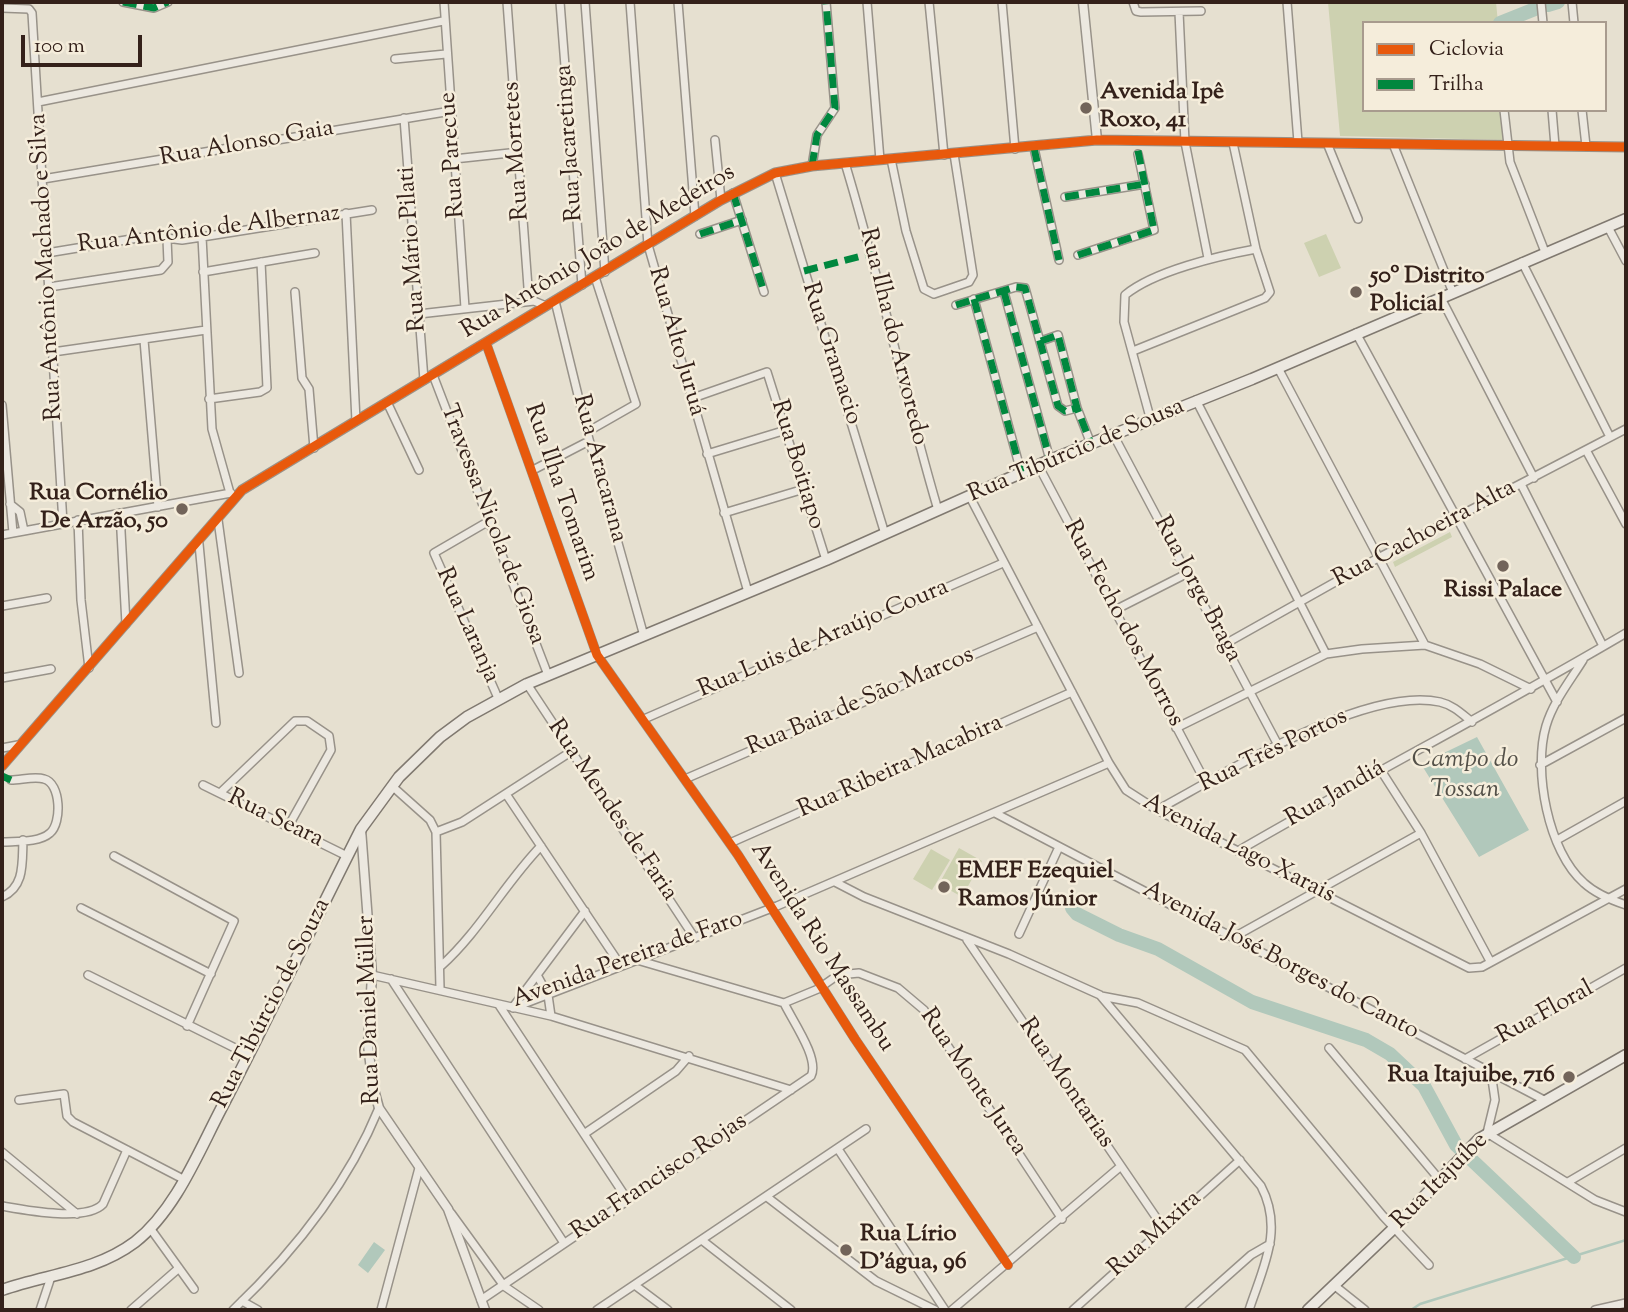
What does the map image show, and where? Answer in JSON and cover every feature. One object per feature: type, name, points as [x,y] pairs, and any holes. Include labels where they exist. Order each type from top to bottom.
[{"type":"main road","name":"Rua Tibúrcio de Sousa","points":[[527,684],[826,560],[1021,472],[1278,368],[1626,219]]},
{"type":"main road","name":"Rua Tibúrcio de Souza","points":[[2,1290],[99,1264],[136,1241],[150,1228],[183,1179],[249,1055],[361,829],[392,786],[440,737],[498,698],[527,684]]},
{"type":"main road","name":"Rua Itajuíbe","points":[[1308,1310],[1394,1228],[1439,1179],[1487,1133],[1626,1055]]},
{"type":"street","points":[[123,2],[161,7],[168,2]]},
{"type":"street","name":"Rua Parecue","points":[[444,2],[443,21],[465,309]]},
{"type":"street","name":"Rua Morretes","points":[[507,2],[528,301]]},
{"type":"street","name":"Rua Jacaretinga","points":[[560,2],[582,285]]},
{"type":"street","points":[[585,2],[605,271]]},
{"type":"street","name":"Rua Alto Juruá","points":[[630,2],[648,245],[690,399],[748,592]]},
{"type":"street","points":[[678,2],[695,216]]},
{"type":"street","points":[[812,166],[817,135],[835,108],[826,2]]},
{"type":"street","points":[[867,2],[880,160]]},
{"type":"street","points":[[929,2],[944,155]]},
{"type":"street","points":[[1002,2],[1015,149]]},
{"type":"street","points":[[1083,2],[1097,141]]},
{"type":"street","points":[[1133,2],[1136,10],[1141,12],[1201,10]]},
{"type":"street","points":[[1287,2],[1298,142]]},
{"type":"street","points":[[1541,2],[1543,21]]},
{"type":"street","points":[[1572,2],[1574,21]]},
{"type":"street","name":"Rua Antônio Machado e Silva","points":[[2,8],[31,11],[63,523]]},
{"type":"street","points":[[1179,12],[1185,142],[1208,258]]},
{"type":"street","points":[[38,102],[443,21]]},
{"type":"street","points":[[395,59],[446,54]]},
{"type":"street","name":"Rua Alonso Gaia","points":[[43,179],[451,111]]},
{"type":"street","points":[[1504,112],[1510,162],[1545,253]]},
{"type":"street","points":[[1552,112],[1555,146]]},
{"type":"street","points":[[1582,112],[1586,146]]},
{"type":"street","name":"Rua Mário Pilati","points":[[404,118],[424,380]]},
{"type":"street","points":[[715,140],[721,200]]},
{"type":"street","name":"Rua Antônio João de Medeiros","points":[[2,766],[199,544],[242,490],[721,200],[775,173],[812,166],[1097,141],[1626,147]]},
{"type":"street","points":[[1078,255],[1154,230],[1136,141]]},
{"type":"street","points":[[1133,351],[1265,298],[1270,292],[1270,285],[1256,249],[1233,143]]},
{"type":"street","points":[[1327,143],[1358,219]]},
{"type":"street","points":[[1393,144],[1452,293]]},
{"type":"street","points":[[1034,148],[1059,260]]},
{"type":"street","points":[[454,159],[519,152]]},
{"type":"street","points":[[891,159],[906,232],[924,289],[934,294],[969,282],[973,275],[954,154]]},
{"type":"street","name":"Rua Ilha do Arvoredo","points":[[845,163],[878,274],[909,412],[938,510]]},
{"type":"street","name":"Rua Gramacio","points":[[775,173],[885,534]]},
{"type":"street","points":[[1065,197],[1145,184]]},
{"type":"street","points":[[733,193],[764,292]]},
{"type":"street","name":"Rua Antônio de Albernaz","points":[[47,253],[150,236],[167,239],[202,237],[372,210]]},
{"type":"street","points":[[346,213],[356,421]]},
{"type":"street","points":[[700,234],[742,220]]},
{"type":"street","points":[[1608,227],[1626,261]]},
{"type":"street","points":[[202,237],[209,399],[215,448],[230,493]]},
{"type":"street","points":[[49,287],[161,270],[168,262],[167,239]]},
{"type":"street","points":[[1151,421],[1122,311],[1125,295],[1208,258],[1256,249]]},
{"type":"street","points":[[203,272],[315,253]]},
{"type":"street","points":[[209,399],[264,391],[267,388],[261,262]]},
{"type":"street","points":[[1522,262],[1611,437]]},
{"type":"street","points":[[587,432],[636,404],[595,278]]},
{"type":"street","points":[[956,305],[1019,287],[1027,290],[1058,406],[1065,411],[1077,408]]},
{"type":"street","points":[[295,292],[302,378],[309,388],[314,448]]},
{"type":"street","points":[[1004,292],[1050,460]]},
{"type":"street","points":[[1441,298],[1534,478]]},
{"type":"street","points":[[974,299],[1021,472]]},
{"type":"street","points":[[419,314],[528,301],[546,306]]},
{"type":"street","name":"Rua Aracarana","points":[[555,301],[589,441],[644,636]]},
{"type":"street","points":[[53,352],[206,330]]},
{"type":"street","points":[[1356,333],[1557,702]]},
{"type":"street","points":[[1041,341],[1058,335],[1077,408],[1091,444]]},
{"type":"street","points":[[144,340],[158,507]]},
{"type":"street","name":"Rua Ilha Tomarim","points":[[486,343],[597,655]]},
{"type":"street","points":[[1278,368],[1425,645]]},
{"type":"street","name":"Rua Boitiapo","points":[[690,399],[766,371],[826,560]]},
{"type":"street","name":"Travessa Nicola de Giosa","points":[[433,375],[548,675]]},
{"type":"street","points":[[1196,400],[1326,653]]},
{"type":"street","points":[[387,402],[419,470]]},
{"type":"street","points":[[2,405],[13,533]]},
{"type":"street","points":[[706,454],[786,429]]},
{"type":"street","name":"Rua Cachoeira Alta","points":[[1225,644],[1454,517],[1626,429]]},
{"type":"street","name":"Rua Jorge Braga","points":[[1114,436],[1278,745]]},
{"type":"street","points":[[533,470],[589,441]]},
{"type":"street","points":[[1586,450],[1626,524]]},
{"type":"street","name":"Rua Fecho dos Morros","points":[[1038,465],[1206,783]]},
{"type":"street","points":[[1521,484],[1603,646]]},
{"type":"street","points":[[724,513],[804,489]]},
{"type":"street","points":[[2,535],[242,490]]},
{"type":"street","name":"Avenida Lago Xarais","points":[[970,497],[1109,764],[1126,790],[1157,810],[1457,964],[1478,968],[1626,889]]},
{"type":"street","points":[[10,504],[20,512],[24,531]]},
{"type":"street","points":[[120,513],[126,625]]},
{"type":"street","points":[[78,520],[81,600],[89,668]]},
{"type":"street","points":[[218,520],[239,673]]},
{"type":"street","name":"Rua Laranja","points":[[489,521],[434,553],[498,698]]},
{"type":"street","points":[[199,544],[216,723]]},
{"type":"street","name":"Rua Luis de Araújo Coura","points":[[644,719],[1003,563]]},
{"type":"street","points":[[1115,610],[1188,573]]},
{"type":"street","points":[[2,606],[47,598]]},
{"type":"street","name":"Rua Baia de São Marcos","points":[[685,779],[1038,627]]},
{"type":"street","name":"Rua Jandiá","points":[[1238,851],[1380,769],[1472,722],[1583,660],[1626,633]]},
{"type":"street","points":[[1176,728],[1326,653],[1425,645],[1480,664],[1531,689]]},
{"type":"street","name":"Avenida Rio Massambu","points":[[597,655],[730,844],[821,987],[1008,1265]]},
{"type":"street","points":[[1583,660],[1545,726],[1540,765],[1545,809],[1557,839],[1582,881],[1608,899],[1626,905]]},
{"type":"street","points":[[2,678],[51,669]]},
{"type":"street","name":"Rua Mendes de Faria","points":[[527,684],[695,937]]},
{"type":"street","name":"Rua Ribeira Macabira","points":[[730,844],[1072,692]]},
{"type":"street","name":"Rua Três Portos","points":[[1157,810],[1278,745],[1316,727],[1366,709],[1410,702],[1441,702],[1453,707],[1472,722]]},
{"type":"street","points":[[1540,765],[1626,718]]},
{"type":"street","points":[[220,793],[295,721],[307,721],[329,736],[331,750],[288,827]]},
{"type":"street","points":[[2,748],[18,745]]},
{"type":"street","points":[[436,832],[462,822],[572,751]]},
{"type":"street","name":"Avenida Pereira de Faro","points":[[372,975],[440,988],[513,1008],[772,908],[1109,764]]},
{"type":"street","points":[[1380,769],[1421,833],[1490,961]]},
{"type":"street","points":[[2,842],[45,836],[54,829],[57,815],[55,793],[50,782],[43,778],[11,780]]},
{"type":"street","name":"Rua Seara","points":[[203,785],[347,856]]},
{"type":"street","points":[[392,786],[430,820],[436,832],[440,988]]},
{"type":"street","points":[[506,794],[621,966]]},
{"type":"street","points":[[1557,839],[1626,801]]},
{"type":"street","name":"Avenida José Borges do Canto","points":[[995,813],[1544,1100]]},
{"type":"street","name":"Rua Daniel Müller","points":[[233,1310],[310,1228],[342,1178],[379,1108],[370,1071],[368,1045],[372,975],[361,829]]},
{"type":"street","points":[[1234,937],[1421,833]]},
{"type":"street","points":[[2,897],[15,890],[19,883],[23,841]]},
{"type":"street","points":[[441,966],[461,947],[519,868],[541,846]]},
{"type":"street","points":[[1019,934],[1059,847]]},
{"type":"street","points":[[114,856],[234,919],[187,1026]]},
{"type":"street","points":[[835,882],[1100,995],[1139,1003],[1245,1050],[1394,1228],[1429,1265]]},
{"type":"street","points":[[81,908],[211,974]]},
{"type":"street","points":[[585,911],[513,1008],[551,1016],[689,1056],[791,1090]]},
{"type":"street","name":"Rua Montarias","points":[[967,940],[1164,1229]]},
{"type":"street","points":[[636,960],[784,1003]]},
{"type":"street","name":"Rua Floral","points":[[1465,1059],[1626,968]]},
{"type":"street","name":"Rua Monte Jurea","points":[[784,1003],[821,987],[838,975],[853,972],[882,980],[910,996],[924,1010],[1062,1219]]},
{"type":"street","points":[[88,975],[249,1055]]},
{"type":"street","points":[[537,975],[548,995],[551,1016]]},
{"type":"street","points":[[391,979],[564,1244]]},
{"type":"street","points":[[1100,995],[1240,1160],[1269,1201],[1274,1227],[1249,1310]]},
{"type":"street","name":"Rua Francisco Rojas","points":[[481,1300],[811,1076],[814,1068],[812,1057],[784,1003]]},
{"type":"street","points":[[499,1005],[627,1199]]},
{"type":"street","points":[[1329,1048],[1439,1179]]},
{"type":"street","points":[[584,1134],[676,1071],[689,1056]]},
{"type":"street","points":[[1491,1072],[1495,1100],[1487,1133],[1595,1200],[1626,1212]]},
{"type":"street","points":[[19,1100],[64,1094],[69,1120],[183,1179]]},
{"type":"street","points":[[379,1108],[504,1286],[539,1310]]},
{"type":"street","points":[[597,1310],[866,1129]]},
{"type":"street","points":[[1568,1182],[1626,1148]]},
{"type":"street","points":[[838,1149],[945,1310]]},
{"type":"street","points":[[2,1206],[91,1213],[103,1204],[127,1150]]},
{"type":"street","points":[[2,1152],[77,1214]]},
{"type":"street","name":"Rua Mixira","points":[[1073,1310],[1240,1160]]},
{"type":"street","points":[[952,1310],[1121,1166]]},
{"type":"street","points":[[380,1310],[419,1168]]},
{"type":"street","points":[[767,1197],[876,1281],[935,1310]]},
{"type":"street","points":[[448,1209],[485,1310]]},
{"type":"street","points":[[150,1228],[194,1290]]},
{"type":"street","points":[[703,1241],[791,1310]]},
{"type":"street","points":[[1189,1310],[1251,1255],[1269,1244]]},
{"type":"street","points":[[131,1310],[179,1268]]},
{"type":"street","points":[[40,1310],[51,1277]]},
{"type":"street","points":[[636,1286],[668,1310]]},
{"type":"street","points":[[1335,1286],[1365,1310]]},
{"type":"street","points":[[242,1301],[258,1310]]},
{"type":"street","points":[[1595,1310],[1626,1303]]},
{"type":"shaded area","points":[[1328,2],[1496,2],[1498,21],[1362,21],[1362,112],[1504,112],[1507,140],[1340,136]]},
{"type":"shaded area","points":[[1326,234],[1341,268],[1319,277],[1304,243]]},
{"type":"shaded area","points":[[1450,532],[1452,537],[1395,567],[1393,562]]},
{"type":"shaded area","points":[[959,848],[982,861],[962,897],[939,884]]},
{"type":"shaded area","points":[[931,849],[950,860],[932,890],[913,879]]},
{"type":"water","name":"Campo do Tossan","points":[[1477,737],[1529,830],[1479,857],[1421,764]]},
{"type":"water","points":[[374,1242],[385,1250],[368,1273],[358,1265]]},
{"type":"waterway","points":[[1548,5],[1558,2]]},
{"type":"waterway","points":[[1505,21],[1535,9]]},
{"type":"waterway","points":[[1072,908],[1077,914],[1119,935],[1158,949],[1252,1002],[1366,1040],[1390,1054],[1424,1086],[1456,1145],[1574,1257]]},
{"type":"waterway","points":[[1411,1310],[1420,1304],[1626,1240]]},
{"type":"marked path","points":[[123,2],[154,8],[168,2]]},
{"type":"marked path","points":[[812,166],[817,135],[835,108],[826,2]]},
{"type":"marked path","points":[[1078,255],[1154,230],[1136,141]]},
{"type":"marked path","points":[[1034,148],[1059,260]]},
{"type":"marked path","points":[[1065,197],[1145,184]]},
{"type":"marked path","points":[[733,193],[764,292]]},
{"type":"marked path","points":[[700,234],[742,220]]},
{"type":"marked path","points":[[804,271],[873,253]]},
{"type":"marked path","points":[[956,305],[1016,287],[1025,288],[1058,406],[1065,411],[1077,408]]},
{"type":"marked path","points":[[1004,292],[1050,460]]},
{"type":"marked path","points":[[974,299],[1021,472]]},
{"type":"marked path","points":[[1041,341],[1058,335],[1077,408],[1091,444]]},
{"type":"marked path","points":[[2,776],[11,780]]},
{"type":"cycle path","points":[[2,766],[242,490],[721,200],[775,173],[812,166],[1097,140],[1626,147]]},
{"type":"cycle path","points":[[486,343],[597,655],[738,855],[855,1039],[1008,1265]]},
{"type":"place","name":"Avenida Ipê Roxo, 41","points":[[1086,108]]},
{"type":"place","name":"50º Distrito Policial","points":[[1356,292]]},
{"type":"place","name":"Rua Cornélio De Arzão, 50","points":[[182,509]]},
{"type":"place","name":"Rissi Palace","points":[[1503,566]]},
{"type":"place","name":"EMEF Ezequiel Ramos Júnior","points":[[944,887]]},
{"type":"place","name":"Rua Itajuibe, 716","points":[[1569,1077]]},
{"type":"place","name":"Rua Lírio D'água, 96","points":[[846,1250]]}]
